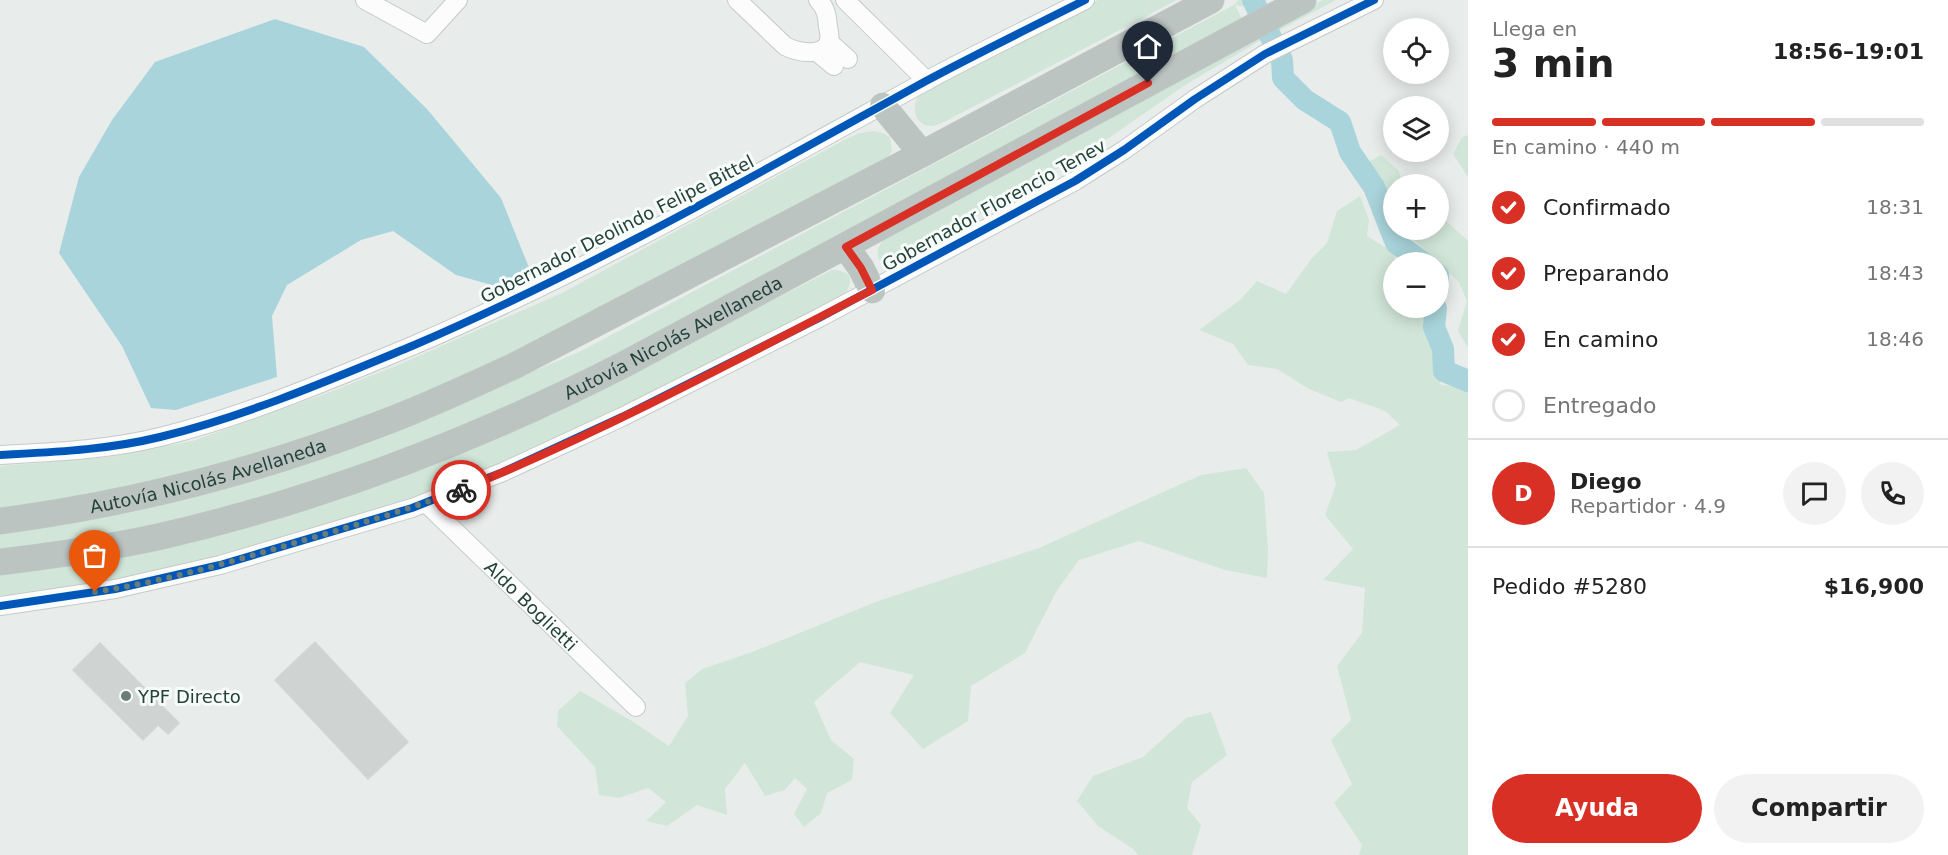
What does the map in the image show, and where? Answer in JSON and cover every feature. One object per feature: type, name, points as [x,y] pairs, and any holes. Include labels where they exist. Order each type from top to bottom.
[{"type":"highway","name":"Autovía Nicolás Avellaneda","points":[[0,521],[112,502],[202,482],[282,458],[380,424],[514,366],[922,154],[1211,0]]},
{"type":"highway","name":"Autovía Nicolás Avellaneda","points":[[0,562],[121,544],[182,531],[323,491],[484,431],[571,392],[846,247],[1303,0]]},
{"type":"highway","points":[[883,106],[922,154]]},
{"type":"highway","points":[[846,247],[861,268],[872,290]]},
{"type":"street","points":[[364,0],[427,34],[458,0]]},
{"type":"street","points":[[737,0],[785,46],[795,50],[823,47],[841,62]]},
{"type":"street","points":[[818,0],[827,14],[823,47]]},
{"type":"street","points":[[845,0],[927,81]]},
{"type":"street","name":"Gobernador Deolindo Felipe Bittel","points":[[0,455],[97,448],[159,437],[238,414],[338,376],[468,321],[584,266],[927,81],[1085,0]]},
{"type":"street","name":"Gobernador Florencio Tenev","points":[[0,606],[115,589],[250,556],[426,503],[503,472],[611,422],[872,290],[1075,181],[1265,54],[1374,0]]},
{"type":"street","name":"Aldo Boglietti","points":[[426,503],[636,707]]},
{"type":"green space","points":[[1098,0],[1177,0],[943,122],[927,126],[919,121],[915,113],[917,99],[935,83]]},
{"type":"green space","points":[[1239,0],[1259,0],[1246,7],[1235,5],[1242,19],[649,338],[521,401],[410,449],[289,489],[191,517],[125,532],[0,551],[0,531],[425,417],[581,351],[1232,6]]},
{"type":"green space","points":[[1323,0],[1336,0],[1263,39],[1185,85],[1109,138],[913,254],[890,263],[879,260],[878,249],[883,240],[1279,21]]},
{"type":"green space","points":[[873,131],[890,137],[892,151],[888,158],[609,310],[368,420],[174,477],[0,511],[0,466],[109,457],[192,441],[325,394],[398,365],[562,293],[844,140],[860,133]]},
{"type":"green space","points":[[1468,135],[1468,177],[1453,154],[1462,137]]},
{"type":"green space","points":[[1381,155],[1383,162],[1389,162],[1399,174],[1383,174],[1383,189],[1368,162]]},
{"type":"green space","points":[[1360,196],[1369,220],[1367,236],[1392,252],[1383,252],[1383,318],[1426,318],[1425,324],[1441,385],[1468,388],[1468,855],[1359,855],[1362,845],[1334,803],[1352,784],[1331,740],[1351,720],[1337,666],[1362,633],[1365,588],[1323,580],[1353,549],[1325,515],[1336,484],[1327,452],[1356,450],[1400,425],[1385,411],[1349,398],[1341,402],[1309,389],[1277,369],[1248,365],[1233,344],[1199,330],[1240,300],[1257,281],[1286,294],[1312,258],[1327,243],[1337,211]]},
{"type":"green space","points":[[1449,224],[1468,241],[1468,348],[1458,331],[1467,301],[1459,282],[1449,273],[1449,252],[1427,252],[1414,240],[1449,240]]},
{"type":"green space","points":[[832,270],[839,270],[849,275],[849,288],[841,298],[561,437],[411,500],[160,573],[0,598],[0,570],[445,459],[531,423]]},
{"type":"green space","points":[[1246,468],[1264,493],[1268,549],[1267,578],[1225,570],[1139,541],[1079,560],[1056,592],[1025,653],[971,686],[968,721],[923,749],[890,713],[914,675],[860,662],[814,702],[831,740],[854,759],[852,780],[827,793],[821,813],[804,827],[794,814],[807,789],[795,778],[785,790],[765,796],[745,763],[725,789],[727,815],[697,805],[667,826],[646,821],[666,802],[648,788],[619,798],[599,795],[595,767],[557,726],[558,711],[580,691],[632,721],[669,746],[688,716],[685,683],[702,669],[755,651],[878,601],[1039,548],[1201,475]]},
{"type":"green space","points":[[1211,712],[1227,755],[1192,782],[1187,808],[1201,825],[1192,855],[1138,855],[1133,849],[1098,826],[1077,801],[1093,776],[1143,757],[1186,718]]},
{"type":"water","points":[[275,19],[364,47],[427,109],[501,198],[530,270],[499,287],[456,275],[393,231],[361,240],[287,285],[272,316],[277,377],[176,410],[151,408],[122,346],[59,253],[79,177],[112,120],[155,62]]},
{"type":"building","points":[[315,642],[408,742],[368,779],[275,680]]},
{"type":"building","name":"YPF Directo","points":[[100,643],[179,723],[168,734],[158,725],[143,740],[73,670]]},
{"type":"waterway","points":[[1253,0],[1282,60],[1283,78],[1305,100],[1340,122],[1350,152],[1374,187],[1396,243],[1408,252]]},
{"type":"waterway","points":[[1435,318],[1434,327],[1443,349],[1444,371],[1468,381]]},
{"type":"cycle path","points":[[0,455],[100,448],[160,437],[256,408],[412,346],[478,317],[608,253],[946,71],[1085,0]]},
{"type":"cycle path","points":[[0,606],[115,589],[220,565],[412,508],[503,472],[622,417],[819,318],[1075,181],[1265,54],[1374,0]]},
{"type":"way so far","points":[[95,592],[186,573],[250,556],[412,508],[461,490]]},
{"type":"place","name":"YPF Directo","points":[[126,696]]},
{"type":"route","points":[[461,490],[622,417],[872,290],[861,268],[846,247],[1148,83]]}]
